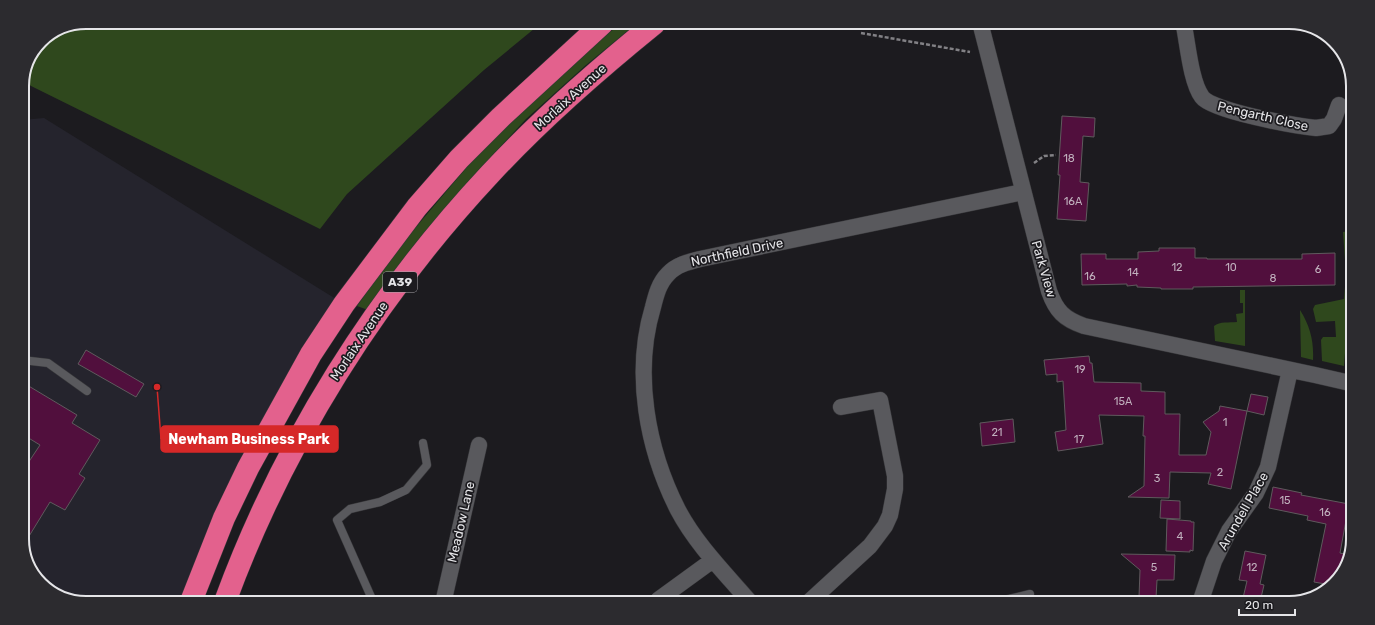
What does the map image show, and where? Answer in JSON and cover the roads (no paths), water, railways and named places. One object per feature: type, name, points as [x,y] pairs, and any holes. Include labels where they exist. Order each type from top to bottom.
[{"type":"highway","name":"A39","points":[[193,596],[224,518],[248,468],[311,354],[344,304],[418,207],[459,159],[501,117],[597,29]]},
{"type":"highway","name":"Morlaix Avenue","points":[[227,596],[260,516],[304,431],[336,376],[365,331],[397,286],[453,215],[508,156],[577,89],[648,29]]},
{"type":"street","name":"Park View","points":[[982,29],[1049,291],[1056,306],[1064,317],[1084,326],[1346,382]]},
{"type":"street","name":"Pengarth Close","points":[[1185,29],[1197,87],[1201,96],[1210,104],[1230,111],[1316,128],[1329,126],[1334,119],[1339,105]]},
{"type":"street","name":"Northfield Drive","points":[[745,596],[713,560],[690,529],[679,512],[668,489],[660,466],[648,415],[644,367],[645,343],[649,319],[663,279],[674,268],[700,258],[1023,192]]},
{"type":"street","name":"Arundell Place","points":[[1202,596],[1214,561],[1229,531],[1256,493],[1268,467],[1290,370]]},
{"type":"street","points":[[816,596],[862,554],[878,537],[886,526],[893,503],[895,489],[895,476],[880,400],[840,407]]},
{"type":"street","name":"Meadow Lane","points":[[444,596],[479,445]]},
{"type":"street","points":[[664,596],[713,560]]},
{"type":"lane","points":[[29,361],[48,363],[87,392]]},
{"type":"lane","points":[[371,596],[337,520],[350,509],[380,502],[406,490],[427,465],[423,443]]},
{"type":"lane","points":[[1022,596],[1030,594]]},
{"type":"place","name":"Newham Business Park","points":[[157,387]]}]
